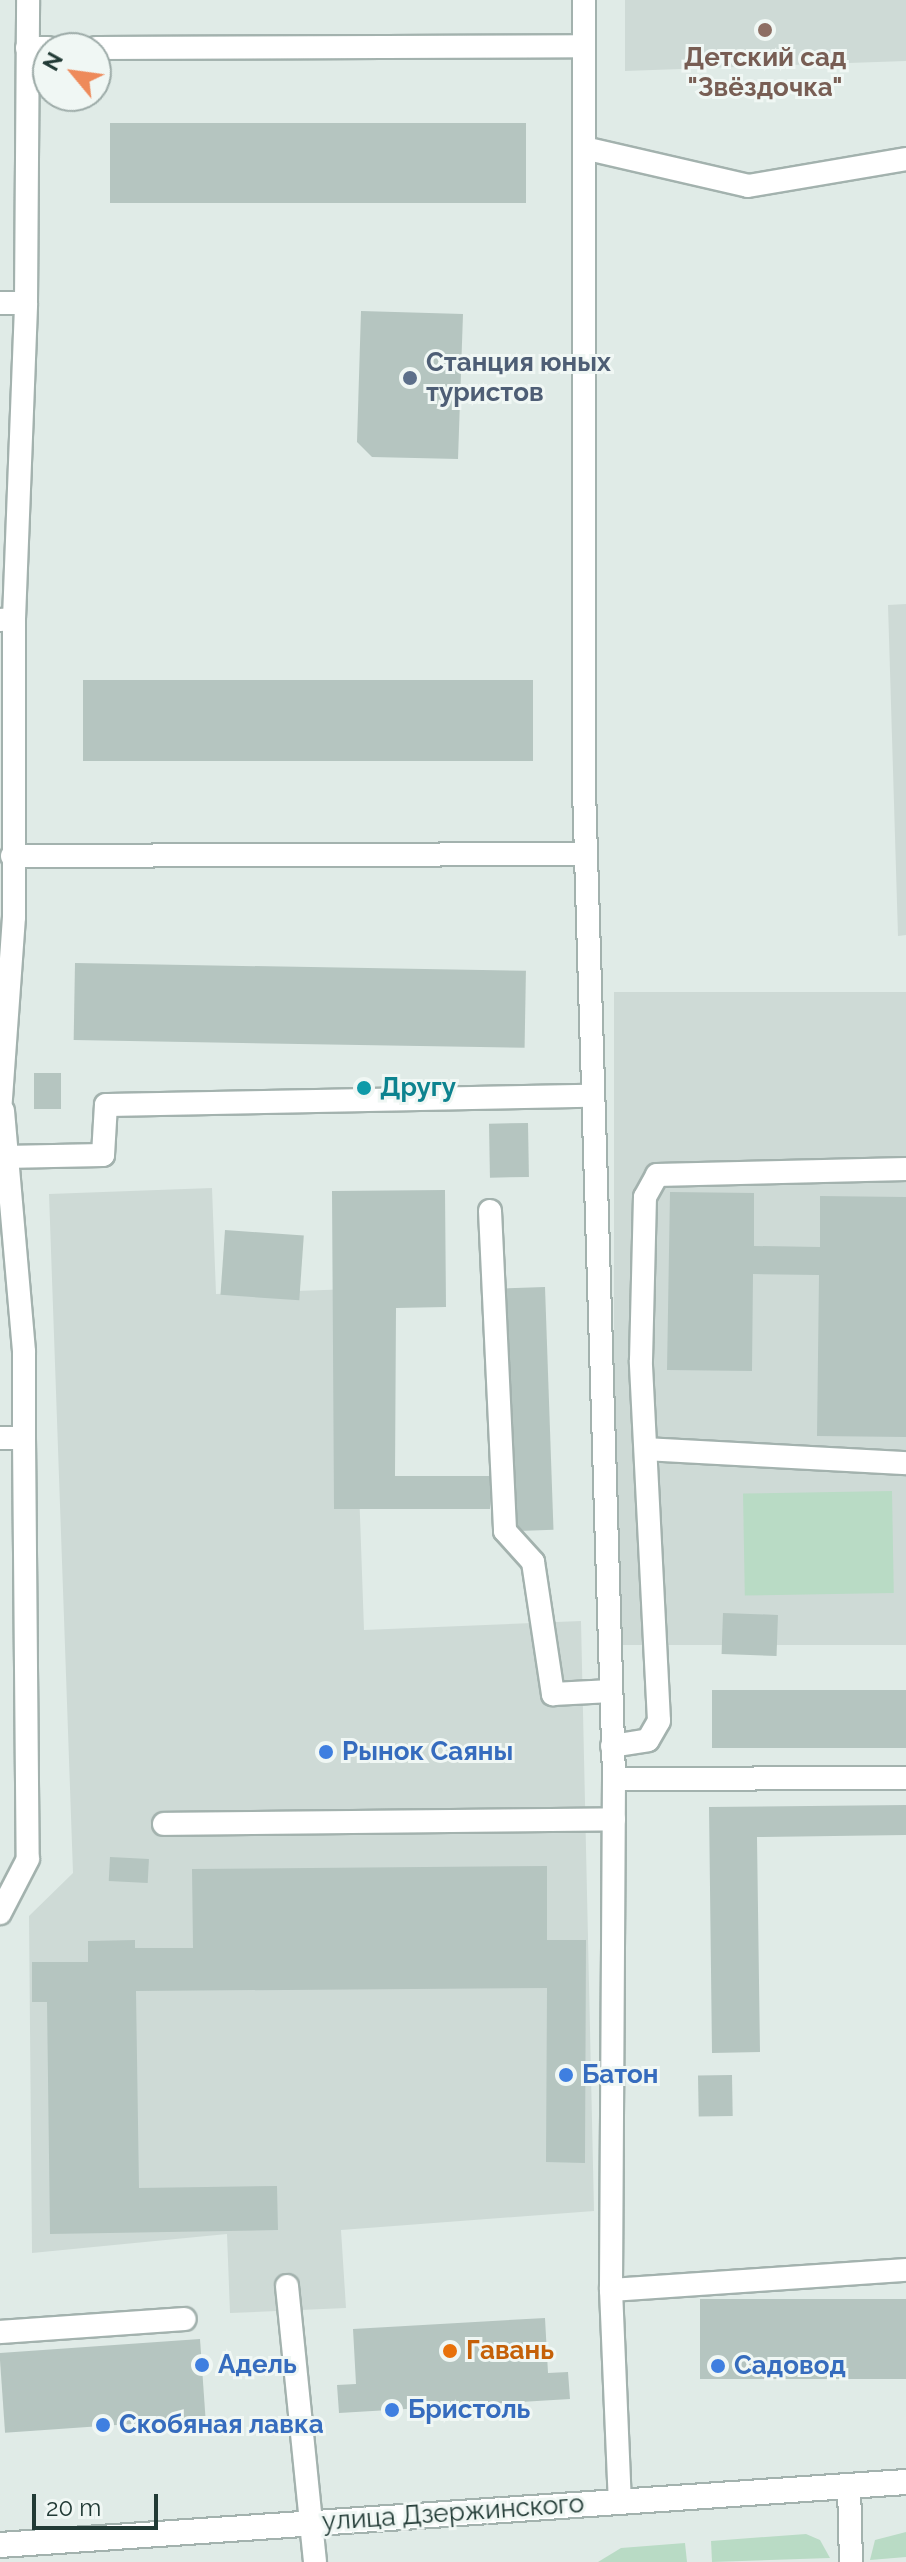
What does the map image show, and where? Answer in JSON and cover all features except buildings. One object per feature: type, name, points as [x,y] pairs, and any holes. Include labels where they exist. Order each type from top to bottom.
[{"type":"main road","name":"улица Дзержинского","points":[[0,2545],[906,2482]]},
{"type":"lane","points":[[28,0],[35,32]]},
{"type":"lane","points":[[584,0],[586,854],[614,1779],[611,2290],[620,2501]]},
{"type":"lane","points":[[112,48],[584,46]]},
{"type":"lane","points":[[0,1913],[28,1859],[24,1352],[2,1111],[14,917],[7,620],[35,112]]},
{"type":"lane","points":[[584,148],[748,186],[906,159]]},
{"type":"lane","points":[[0,303],[26,303]]},
{"type":"lane","points":[[12,856],[586,854]]},
{"type":"lane","points":[[4,1157],[103,1155],[106,1105],[591,1096]]},
{"type":"lane","points":[[612,1746],[648,1740],[659,1721],[641,1360],[645,1197],[657,1175],[906,1169]]},
{"type":"lane","points":[[490,1211],[505,1531],[533,1562],[553,1694],[611,1691]]},
{"type":"lane","points":[[0,1438],[24,1438]]},
{"type":"lane","points":[[646,1449],[906,1463]]},
{"type":"lane","points":[[614,1779],[906,1778]]},
{"type":"lane","points":[[164,1824],[614,1819]]},
{"type":"lane","points":[[611,2290],[906,2270]]},
{"type":"lane","points":[[287,2286],[315,2562]]},
{"type":"lane","points":[[0,2308],[0,2332],[185,2319]]},
{"type":"lane","points":[[849,2486],[851,2562]]},
{"type":"shaded area","name":"Детский сад \"Звёздочка\"","points":[[625,0],[906,0],[906,61],[625,71]]},
{"type":"shaded area","points":[[906,604],[906,935],[898,936],[888,605]]},
{"type":"shaded area","points":[[614,992],[906,992],[906,1645],[614,1645]]},
{"type":"shaded area","name":"Рынок Саяны","points":[[212,1188],[216,1294],[352,1289],[364,1630],[581,1621],[594,2211],[341,2230],[346,2308],[230,2313],[227,2234],[32,2253],[29,1916],[73,1873],[49,1194]]},
{"type":"green space","points":[[892,1491],[894,1593],[745,1596],[743,1494]]},
{"type":"green space","points":[[906,2532],[906,2557],[870,2560],[875,2540]]},
{"type":"green space","points":[[806,2534],[820,2540],[830,2558],[712,2562],[711,2541]]},
{"type":"green space","points":[[685,2543],[687,2562],[598,2562],[621,2548]]},
{"type":"place","name":"Детский сад \"Звёздочка\"","points":[[765,30]]},
{"type":"place","name":"Станция юных туристов","points":[[410,378]]},
{"type":"place","name":"Другу","points":[[364,1088]]},
{"type":"place","name":"Рынок Саяны","points":[[326,1752]]},
{"type":"place","name":"Батон","points":[[566,2075]]},
{"type":"place","name":"Гавань","points":[[450,2351]]},
{"type":"place","name":"Адель","points":[[202,2365]]},
{"type":"place","name":"Садовод","points":[[718,2366]]},
{"type":"place","name":"Бристоль","points":[[392,2410]]},
{"type":"place","name":"Скобяная лавка","points":[[103,2425]]}]
